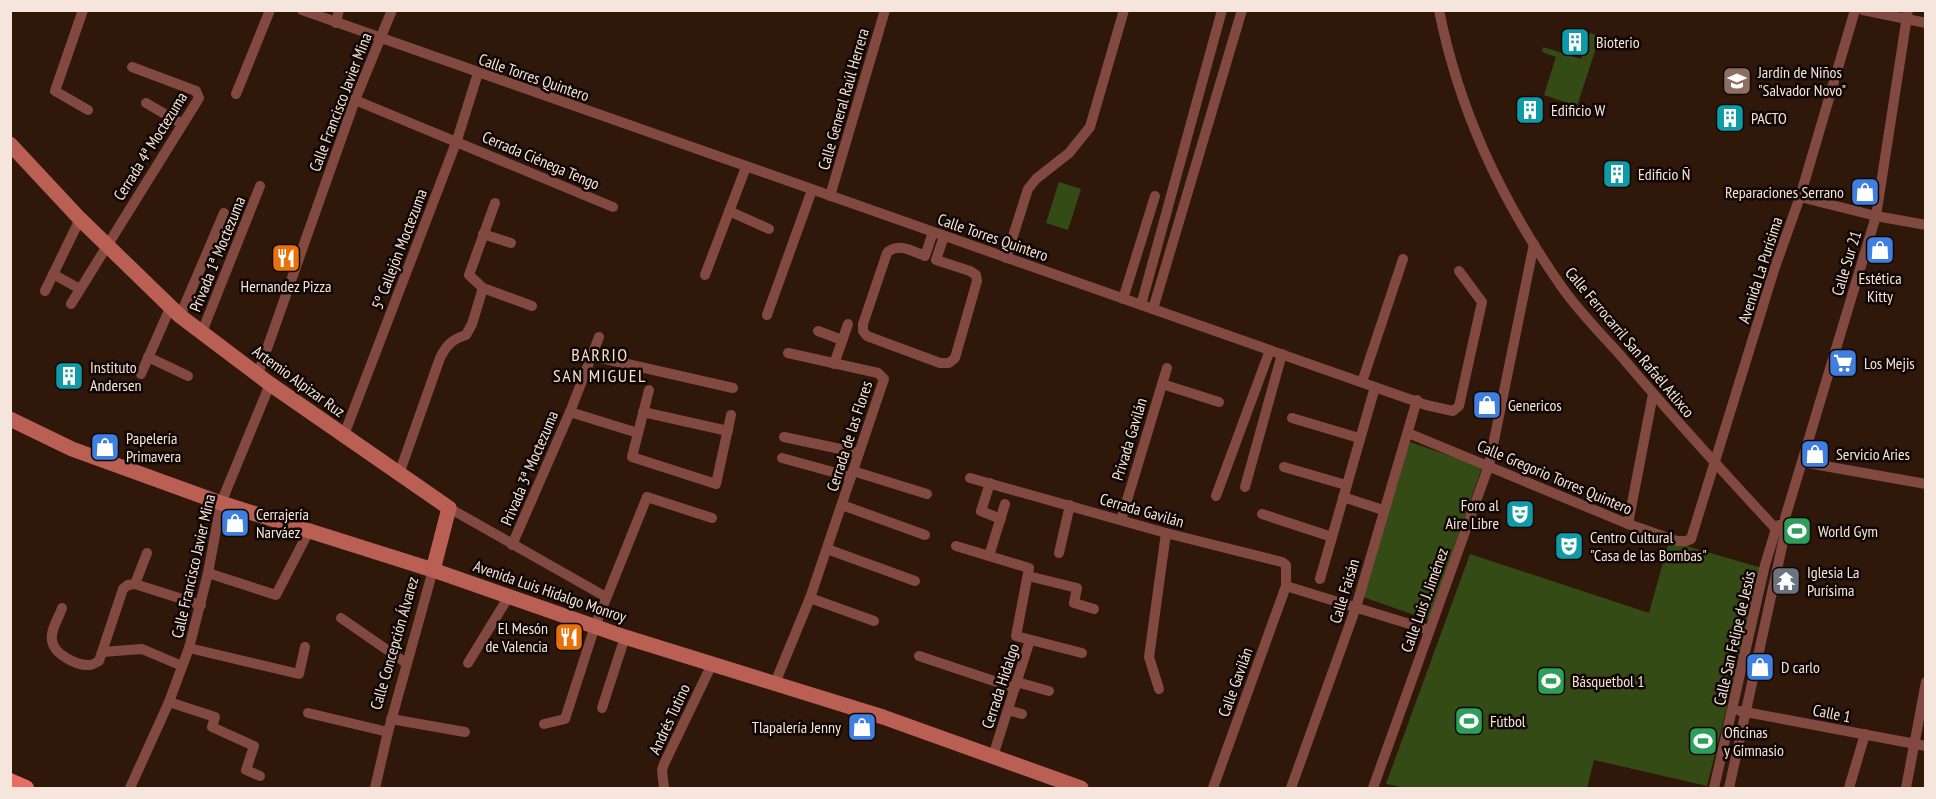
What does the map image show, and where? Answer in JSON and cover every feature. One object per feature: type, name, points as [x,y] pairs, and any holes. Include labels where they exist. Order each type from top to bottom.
[{"type":"main road","points":[[10,781],[26,789]]},
{"type":"street","points":[[83,10],[55,91],[88,110]]},
{"type":"street","points":[[236,94],[270,10]]},
{"type":"street","points":[[336,23],[339,10]]},
{"type":"street","name":"Calle Francisco Javier Mina","points":[[258,374],[355,100],[392,10]]},
{"type":"street","name":"Calle General Raúl Herrera","points":[[830,196],[885,10]]},
{"type":"street","points":[[1006,258],[1028,189],[1036,179],[1069,153],[1090,127],[1124,10]]},
{"type":"street","points":[[1141,305],[1222,10]]},
{"type":"street","points":[[1153,309],[1242,10]]},
{"type":"street","name":"Calle Ferrocarril San Rafaél Atlixco","points":[[1439,10],[1446,47],[1466,111],[1512,208],[1560,286],[1715,464],[1780,531]]},
{"type":"street","name":"Avenida La Purísima","points":[[1691,539],[1774,270],[1800,197],[1855,10]]},
{"type":"street","points":[[1863,10],[1907,15],[1926,23]]},
{"type":"street","points":[[309,12],[379,39]]},
{"type":"street","name":"Calle Sur 21","points":[[1780,531],[1876,216],[1907,15]]},
{"type":"street","name":"Calle Torres Quintero","points":[[379,39],[1375,387],[1453,411],[1459,406],[1482,302],[1460,272]]},
{"type":"street","name":"Cerrada 4ª Moctezuma","points":[[71,304],[199,98],[196,91],[132,67]]},
{"type":"street","name":"5º Callejón Moctezuma","points":[[344,435],[456,140],[478,73]]},
{"type":"street","name":"Cerrada Ciénega Tengo","points":[[355,100],[613,207]]},
{"type":"street","points":[[146,103],[183,124]]},
{"type":"street","name":"Artemio Alpizar Ruz","points":[[10,144],[80,219],[175,312],[270,384],[449,508],[606,597]]},
{"type":"street","points":[[705,275],[746,167]]},
{"type":"street","name":"Privada 1ª Moctezuma","points":[[202,332],[260,186]]},
{"type":"street","points":[[767,315],[812,190]]},
{"type":"street","points":[[1124,299],[1155,196]]},
{"type":"street","points":[[1800,197],[1876,216],[1926,225]]},
{"type":"street","points":[[495,203],[469,275],[483,288],[532,306]]},
{"type":"street","points":[[729,211],[769,229]]},
{"type":"street","points":[[141,374],[148,357],[175,312],[224,213]]},
{"type":"street","points":[[45,291],[80,219]]},
{"type":"street","points":[[933,232],[925,256],[901,247],[891,249],[887,253],[863,324],[863,331],[867,336],[940,363],[949,363],[955,358],[977,281],[976,275],[970,271],[936,260],[944,236]]},
{"type":"street","points":[[483,234],[511,243]]},
{"type":"street","name":"Calle Luis J. Jiménez","points":[[1373,789],[1490,465],[1534,244]]},
{"type":"street","points":[[1362,382],[1403,259]]},
{"type":"street","points":[[53,274],[80,289]]},
{"type":"street","points":[[399,474],[440,358],[446,346],[456,338],[466,335],[472,324],[483,288]]},
{"type":"street","points":[[834,364],[848,324]]},
{"type":"street","points":[[818,332],[842,340]]},
{"type":"street","name":"Privada 3ª Moctezuma","points":[[512,545],[570,412],[599,337]]},
{"type":"street","points":[[1216,496],[1270,350]]},
{"type":"street","name":"Cerrada de las Flores","points":[[775,683],[810,598],[884,379],[879,373],[788,353]]},
{"type":"street","points":[[1245,487],[1282,354]]},
{"type":"street","points":[[592,356],[733,388]]},
{"type":"street","points":[[148,357],[188,375]]},
{"type":"street","name":"Privada Gavilán","points":[[1121,520],[1167,368]]},
{"type":"street","name":"Calle Francisco Javier Mina","points":[[130,789],[169,702],[189,648],[201,605],[221,503],[270,384]]},
{"type":"street","points":[[1162,384],[1219,402]]},
{"type":"street","points":[[1320,579],[1375,387]]},
{"type":"street","points":[[649,390],[632,457],[716,484],[731,415]]},
{"type":"street","points":[[1628,524],[1653,394]]},
{"type":"street","name":"Calle Faisán","points":[[1291,789],[1356,607],[1416,400]]},
{"type":"street","points":[[570,412],[638,433]]},
{"type":"street","points":[[644,412],[728,431]]},
{"type":"street","points":[[1292,418],[1359,438]]},
{"type":"street","name":"Avenida Luis Hidalgo Monroy","points":[[10,420],[72,449],[221,503],[433,570],[625,637],[883,717],[1081,789]]},
{"type":"street","name":"Calle Gregorio Torres Quintero","points":[[1408,433],[1628,524],[1677,542],[1691,539]]},
{"type":"street","points":[[784,437],[859,453]]},
{"type":"street","points":[[782,458],[927,494]]},
{"type":"street","points":[[1802,462],[1926,484]]},
{"type":"street","points":[[1284,467],[1346,485]]},
{"type":"street","name":"Cerrada Gavilán","points":[[970,478],[1282,562],[1287,569],[1286,586]]},
{"type":"street","points":[[990,483],[981,511],[1001,519]]},
{"type":"street","points":[[544,724],[565,719],[595,626],[647,497],[712,518]]},
{"type":"street","points":[[1343,497],[1383,510]]},
{"type":"street","points":[[989,556],[1005,504]]},
{"type":"street","points":[[842,505],[925,535]]},
{"type":"street","points":[[1059,553],[1070,505]]},
{"type":"street","name":"Calle Concepción Álvarez","points":[[375,789],[391,719],[449,508]]},
{"type":"street","points":[[1262,514],[1332,537]]},
{"type":"street","points":[[208,573],[276,594],[309,531]]},
{"type":"street","name":"Calle San Felipe de Jesús","points":[[1714,789],[1765,565],[1780,531]]},
{"type":"street","name":"Calle San Felipe de Jesús","points":[[1729,789],[1747,712],[1780,531]]},
{"type":"street","points":[[1159,689],[1149,657],[1166,532]]},
{"type":"street","points":[[956,546],[1029,568],[1028,576],[1077,588],[1074,603],[1094,609]]},
{"type":"street","points":[[827,549],[915,581]]},
{"type":"street","points":[[135,584],[147,553]]},
{"type":"street","name":"Cerrada Hidalgo","points":[[993,756],[1030,640],[1016,636],[1028,576]]},
{"type":"street","points":[[62,608],[51,637],[53,648],[60,654],[80,663],[92,665],[99,661],[123,589],[128,585],[135,584],[201,605]]},
{"type":"street","points":[[1286,586],[1429,630]]},
{"type":"street","name":"Calle Gavilán","points":[[1213,789],[1286,586]]},
{"type":"street","points":[[468,663],[509,596]]},
{"type":"street","points":[[810,598],[874,621]]},
{"type":"street","points":[[341,618],[406,663]]},
{"type":"street","points":[[602,708],[625,637]]},
{"type":"street","points":[[1030,640],[1082,653]]},
{"type":"street","points":[[189,648],[299,674],[305,647]]},
{"type":"street","points":[[102,652],[142,649],[182,666]]},
{"type":"street","points":[[919,656],[1016,685],[1049,691]]},
{"type":"street","name":"Andrés Tutino","points":[[664,789],[662,770],[664,764],[712,664]]},
{"type":"street","points":[[1906,789],[1920,745],[1926,682]]},
{"type":"street","points":[[169,702],[216,717],[212,727],[254,746],[246,770],[260,776]]},
{"type":"street","points":[[1008,710],[1022,714]]},
{"type":"street","name":"Calle 1","points":[[1733,710],[1920,745]]},
{"type":"street","points":[[308,713],[388,732]]},
{"type":"street","points":[[391,719],[465,732]]},
{"type":"street","points":[[1849,789],[1865,735]]},
{"type":"green space","points":[[1590,33],[1600,36],[1577,106],[1544,95],[1556,57],[1542,52],[1543,47],[1581,59]]},
{"type":"green space","points":[[1059,182],[1081,189],[1068,230],[1046,223]]},
{"type":"green space","points":[[1410,442],[1482,467],[1429,620],[1357,595]]},
{"type":"green space","points":[[1669,541],[1762,568],[1707,786],[1594,760],[1587,788],[1407,788],[1386,784],[1470,554],[1649,613]]},
{"type":"place","name":"Bioterio","points":[[1575,42]]},
{"type":"place","name":"Jardín de Niños \"Salvador Novo\"","points":[[1737,81]]},
{"type":"place","name":"Edificio W","points":[[1530,110]]},
{"type":"place","name":"PACTO","points":[[1730,118]]},
{"type":"place","name":"Edificio Ñ","points":[[1617,174]]},
{"type":"place","name":"Reparaciones Serrano","points":[[1865,192]]},
{"type":"place","name":"Estética Kitty","points":[[1880,250]]},
{"type":"place","name":"Hernandez Pizza","points":[[286,258]]},
{"type":"place","name":"Los Mejis","points":[[1843,363]]},
{"type":"place","name":"Instituto Andersen","points":[[69,376]]},
{"type":"place","name":"Genericos","points":[[1487,405]]},
{"type":"place","name":"Papelería Primavera","points":[[105,447]]},
{"type":"place","name":"Servicio Aries","points":[[1815,454]]},
{"type":"place","name":"Foro al Aire Libre","points":[[1520,514]]},
{"type":"place","name":"Cerrajería Narváez","points":[[235,523]]},
{"type":"place","name":"World Gym","points":[[1797,531]]},
{"type":"place","name":"Centro Cultural \"Casa de las Bombas\"","points":[[1569,546]]},
{"type":"place","name":"Iglesia La Purísima","points":[[1786,581]]},
{"type":"place","name":"El Mesón de Valencia","points":[[569,637]]},
{"type":"place","name":"D carlo","points":[[1760,667]]},
{"type":"place","name":"Básquetbol 1","points":[[1551,681]]},
{"type":"place","name":"Fútbol","points":[[1469,721]]},
{"type":"place","name":"Tlapalería Jenny","points":[[862,727]]},
{"type":"place","name":"Oficinas y Gimnasio","points":[[1703,741]]},
{"type":"district","name":"BARRIO SAN MIGUEL","points":[[600,364]]}]
